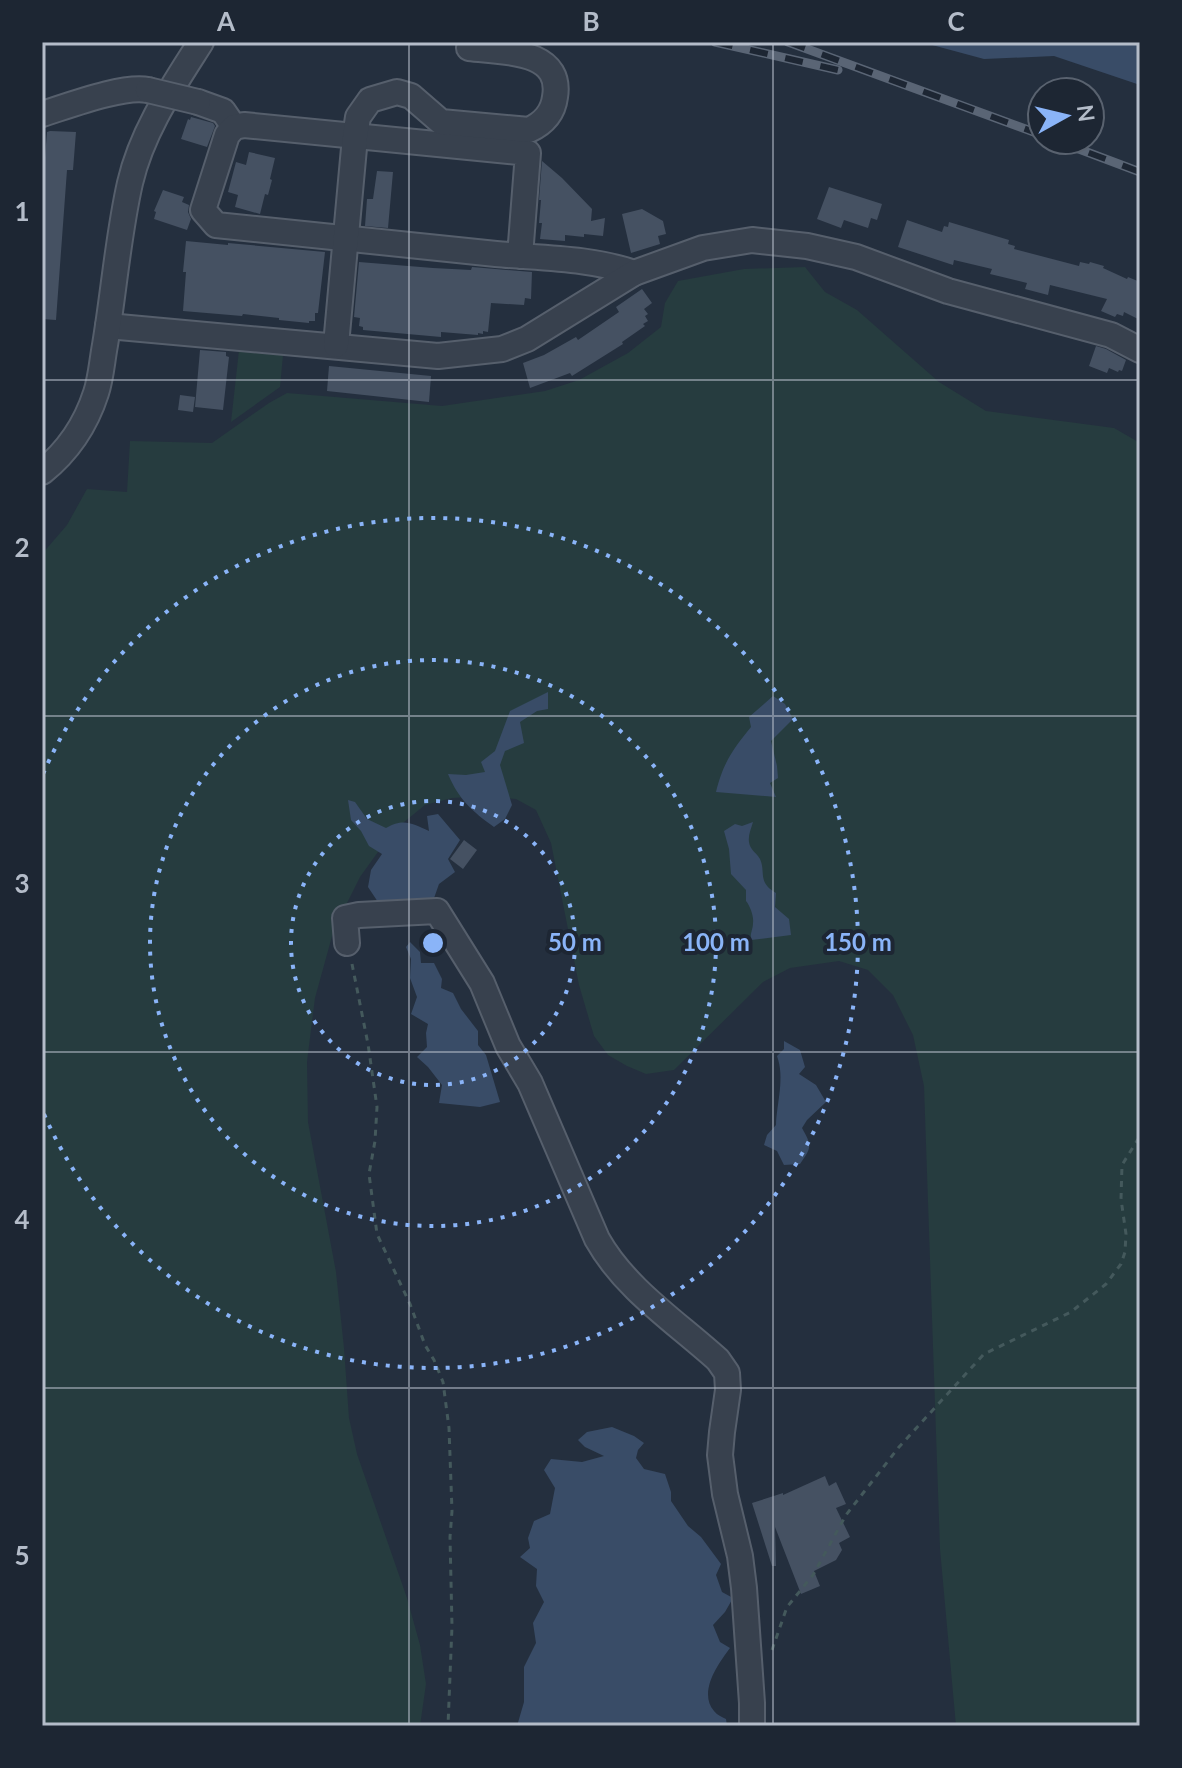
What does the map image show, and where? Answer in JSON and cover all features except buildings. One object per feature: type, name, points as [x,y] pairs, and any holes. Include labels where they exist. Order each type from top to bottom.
[{"type":"street","points":[[42,472],[54,463],[80,430],[97,392],[131,180],[147,135],[201,42]]},
{"type":"street","points":[[336,345],[355,137],[358,117],[370,100],[397,92],[411,96],[441,122],[529,130],[541,124],[552,110],[556,94],[547,65],[531,56],[469,48]]},
{"type":"street","points":[[42,114],[137,88],[223,111],[234,127]]},
{"type":"street","points":[[520,256],[528,153],[244,125],[234,127],[227,135],[203,210],[216,225],[344,239],[520,256],[614,265],[634,273]]},
{"type":"street","points":[[108,326],[438,356],[502,349],[527,339],[634,273],[703,248],[752,240],[807,246],[856,257],[948,291],[1111,335],[1140,350]]},
{"type":"street","points":[[347,943],[345,918],[437,911],[482,983],[508,1046],[530,1083],[608,1258],[637,1289],[718,1360],[727,1373],[728,1390],[720,1455],[744,1588],[752,1726]]},
{"type":"path","points":[[347,943],[368,1044],[377,1107],[369,1174],[377,1234],[443,1382],[449,1428],[452,1626],[448,1726]]},
{"type":"path","points":[[772,1649],[787,1607],[813,1575],[846,1515],[899,1447],[984,1354],[1071,1312],[1106,1284],[1121,1264],[1126,1234],[1121,1199],[1122,1165],[1140,1136]]},
{"type":"green space","points":[[805,267],[825,292],[857,310],[939,382],[986,411],[1114,428],[1140,443],[1140,1726],[956,1726],[940,1549],[924,1086],[913,1035],[893,995],[868,970],[839,961],[790,968],[763,982],[674,1070],[646,1074],[627,1066],[608,1055],[594,1036],[579,985],[551,843],[536,810],[516,799],[487,796],[452,798],[425,805],[393,831],[360,877],[334,929],[315,998],[307,1062],[308,1122],[336,1272],[349,1418],[357,1454],[420,1645],[426,1684],[420,1726],[42,1726],[42,554],[67,525],[87,489],[127,492],[130,441],[212,443],[287,393],[442,406],[545,391],[579,380],[628,353],[661,327],[665,303],[678,281],[744,269]]},
{"type":"green space","points":[[239,350],[283,355],[280,387],[231,422]]},
{"type":"water","points":[[921,42],[1140,42],[1140,85],[1054,56],[984,59]]},
{"type":"water","points":[[548,692],[548,709],[537,711],[520,722],[524,743],[505,751],[500,765],[512,805],[505,819],[494,827],[467,804],[448,774],[485,772],[481,762],[495,751],[510,711]]},
{"type":"water","points":[[773,696],[785,704],[793,719],[771,741],[778,778],[770,783],[776,797],[716,792],[729,757],[751,727],[749,717]]},
{"type":"water","points":[[348,800],[355,802],[367,819],[386,828],[408,823],[429,831],[427,816],[438,814],[460,840],[448,859],[455,872],[439,884],[433,901],[380,905],[368,887],[371,870],[382,854],[369,846],[351,820]]},
{"type":"water","points":[[753,822],[750,845],[762,864],[766,885],[776,893],[775,907],[789,919],[791,935],[751,940],[752,914],[746,901],[746,890],[731,874],[724,831],[735,824],[742,826]]},
{"type":"water","points":[[410,942],[420,952],[421,963],[434,963],[442,979],[441,988],[453,993],[478,1031],[478,1045],[486,1055],[500,1102],[480,1107],[439,1103],[442,1085],[417,1057],[427,1047],[428,1024],[411,1014],[417,997],[410,978],[411,959],[406,947]]},
{"type":"water","points":[[784,1041],[800,1050],[805,1067],[799,1074],[816,1085],[826,1102],[802,1128],[809,1146],[800,1164],[784,1165],[777,1151],[764,1145],[767,1135],[776,1125],[780,1081],[777,1056],[784,1049]]},
{"type":"water","points":[[612,1427],[644,1443],[636,1458],[644,1469],[665,1474],[671,1501],[721,1564],[716,1575],[722,1592],[733,1598],[713,1625],[720,1642],[730,1648],[712,1678],[708,1695],[714,1711],[726,1719],[727,1726],[517,1726],[524,1702],[524,1667],[536,1643],[533,1623],[544,1602],[536,1586],[537,1569],[520,1557],[530,1548],[528,1538],[534,1521],[550,1514],[555,1488],[544,1470],[551,1459],[582,1462],[604,1456],[578,1440],[587,1432]]},
{"type":"railway","points":[[715,42],[838,70]]},
{"type":"railway","points":[[788,42],[1026,129]]},
{"type":"railway","points":[[1098,156],[1140,172]]}]
